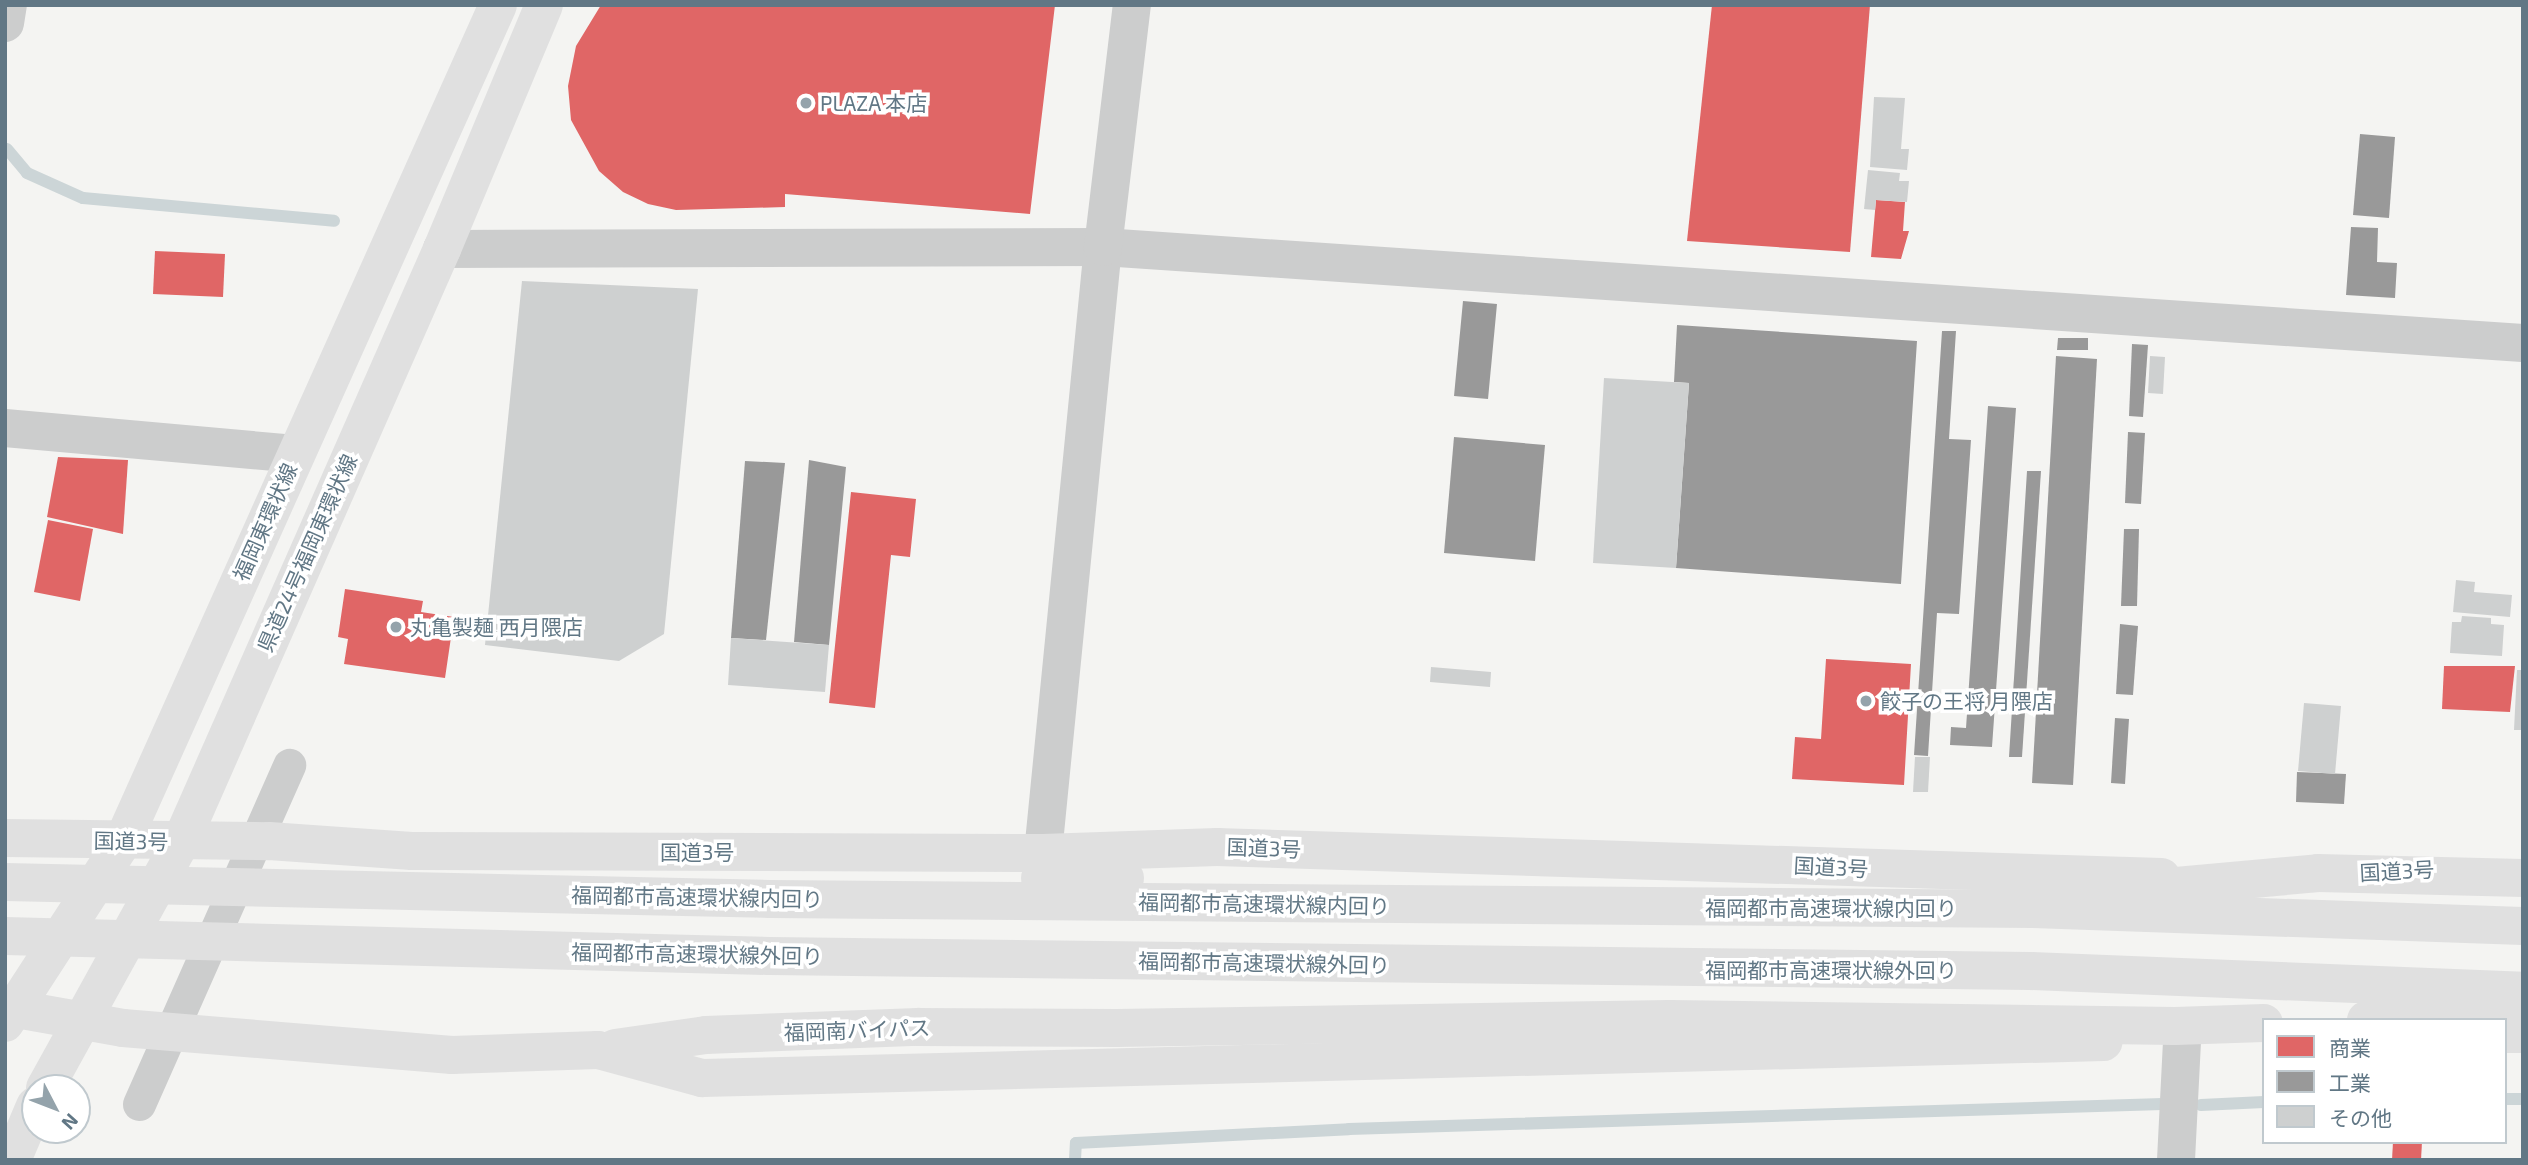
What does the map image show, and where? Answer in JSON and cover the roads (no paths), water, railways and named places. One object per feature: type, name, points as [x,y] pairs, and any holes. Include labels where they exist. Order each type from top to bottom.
[{"type":"main road","name":"福岡東環状線","points":[[7,1013],[124,841],[498,5]]},
{"type":"main road","name":"県道24号福岡東環状線","points":[[53,1074],[85,1021],[181,842],[442,249],[544,5]]},
{"type":"main road","name":"国道3号","points":[[5,838],[269,841],[412,851],[1043,853],[1217,847],[2228,879],[2523,864]]},
{"type":"main road","points":[[412,851],[754,878],[1125,878],[1673,904],[2034,898],[2318,873],[2523,878]]},
{"type":"main road","points":[[2120,891],[2212,866],[2317,855],[2523,859]]},
{"type":"main road","name":"福岡都市高速環状線内回り","points":[[5,882],[770,899],[2033,909],[2523,926]]},
{"type":"main road","name":"福岡都市高速環状線外回り","points":[[5,936],[729,955],[2030,971],[2523,991]]},
{"type":"main road","points":[[7,1013],[452,1055],[598,1050],[702,1078],[2262,1038]]},
{"type":"main road","points":[[2418,1018],[2523,1014]]},
{"type":"main road","name":"福岡南バイパス","points":[[598,1050],[706,1035],[918,1027],[1116,1028],[1670,1019],[2175,1026],[2262,1023]]},
{"type":"main road","points":[[12,1160],[21,1139]]},
{"type":"street","points":[[5,23],[8,5]]},
{"type":"street","points":[[1043,853],[1103,247],[1132,5]]},
{"type":"street","points":[[442,249],[1103,247],[2523,343]]},
{"type":"street","points":[[5,428],[295,454]]},
{"type":"street","points":[[139,1104],[289,765]]},
{"type":"street","points":[[2176,1160],[2182,1040]]},
{"type":"waterway","points":[[7,149],[27,173],[83,198],[334,221]]},
{"type":"waterway","points":[[2507,1099],[2523,1099]]},
{"type":"waterway","points":[[2201,1105],[2262,1102]]},
{"type":"waterway","points":[[1075,1160],[1076,1143],[1349,1129],[2163,1104]]},
{"type":"place","name":"PLAZA 本店","points":[[806,103]]},
{"type":"place","name":"丸亀製麺 西月隈店","points":[[396,627]]},
{"type":"place","name":"餃子の王将 月隈店","points":[[1866,701]]}]
